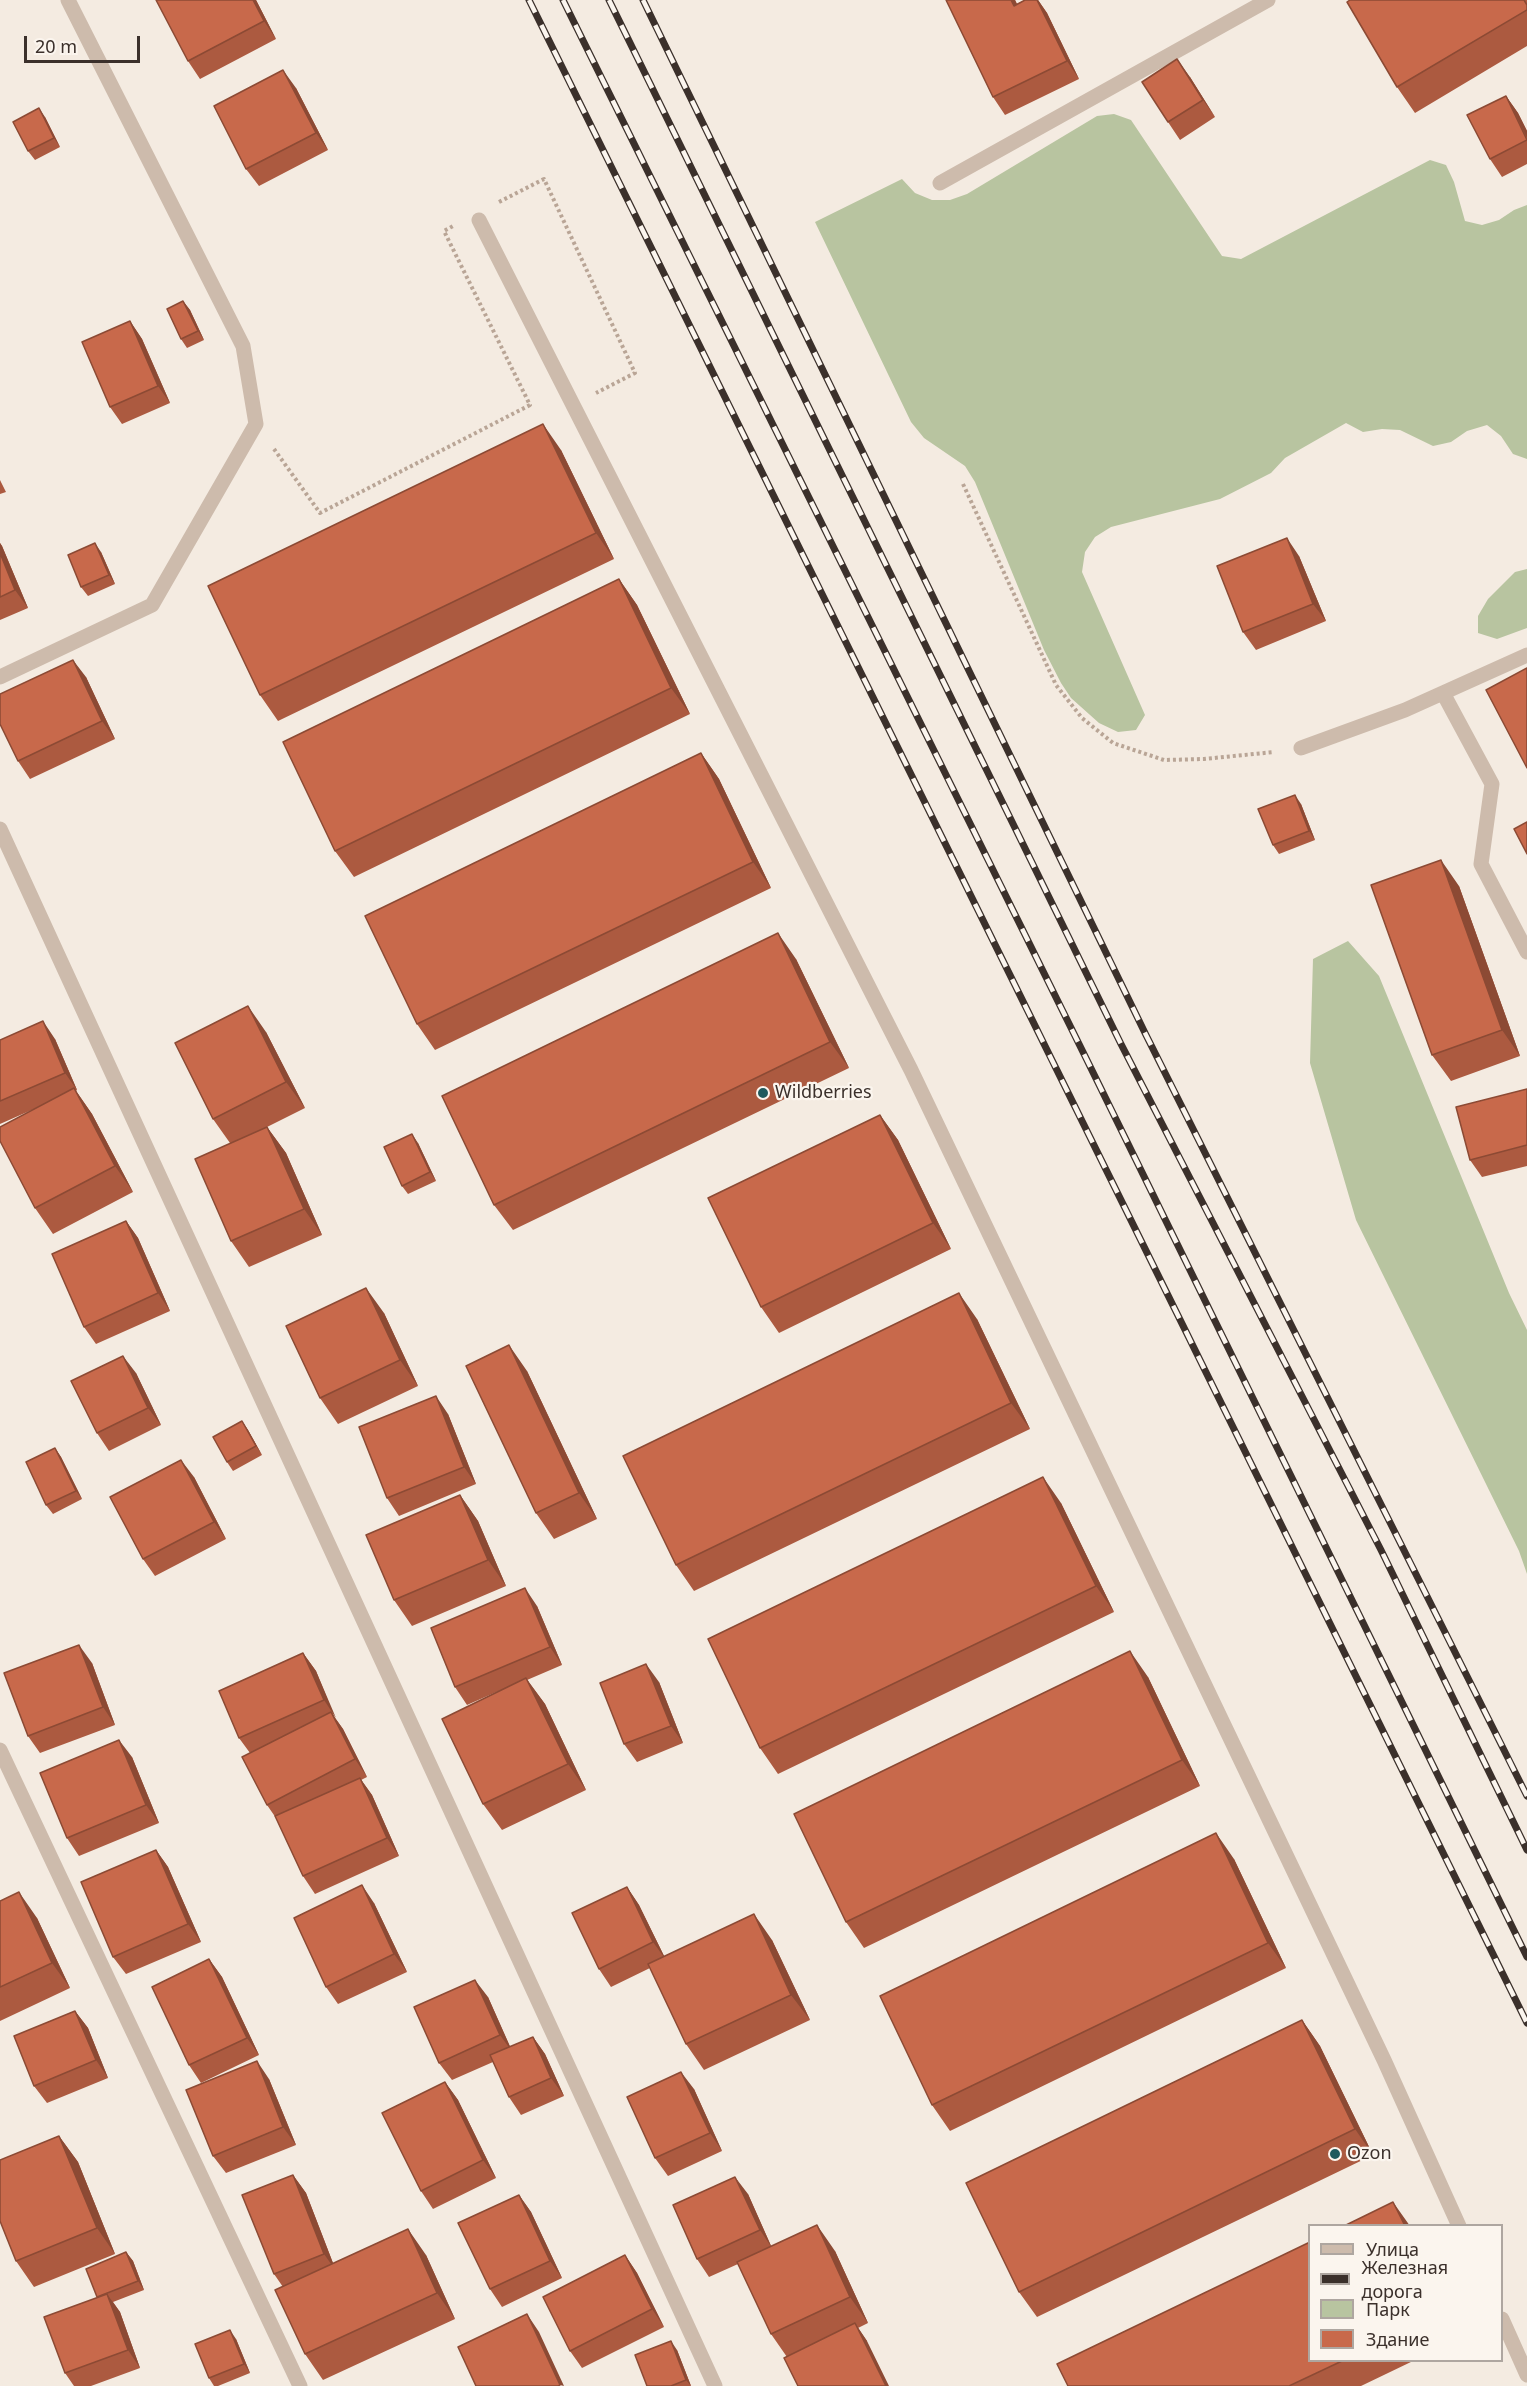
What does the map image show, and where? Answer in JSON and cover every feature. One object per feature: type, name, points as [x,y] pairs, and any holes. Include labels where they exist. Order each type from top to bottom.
[{"type":"street","points":[[0,676],[152,605],[256,424],[243,346],[68,0]]},
{"type":"street","points":[[940,183],[1268,0]]},
{"type":"street","points":[[479,220],[911,1070],[1384,2060],[1458,2224]]},
{"type":"street","points":[[1301,748],[1405,710],[1527,655]]},
{"type":"street","points":[[1443,693],[1492,784],[1480,864],[1527,952]]},
{"type":"street","points":[[0,829],[715,2386]]},
{"type":"street","points":[[0,1750],[300,2386]]},
{"type":"street","points":[[1503,2321],[1527,2375]]},
{"type":"path","points":[[494,205],[544,179],[634,373],[574,406]]},
{"type":"path","points":[[256,424],[320,513],[530,405],[444,231],[454,226]]},
{"type":"path","points":[[963,484],[1056,685],[1082,718],[1113,743],[1164,760],[1204,759],[1301,748]]},
{"type":"green space","points":[[1114,114],[1131,120],[1222,256],[1241,259],[1430,160],[1446,165],[1454,182],[1465,221],[1482,225],[1499,220],[1527,205],[1527,459],[1513,454],[1501,436],[1487,425],[1467,431],[1451,442],[1433,446],[1400,430],[1382,429],[1363,432],[1346,423],[1285,458],[1271,473],[1220,499],[1111,527],[1095,537],[1085,552],[1082,572],[1145,715],[1136,730],[1118,732],[1099,723],[1071,698],[1061,683],[1044,650],[975,482],[965,466],[924,438],[911,422],[815,222],[902,179],[915,193],[932,200],[950,200],[967,194],[1097,116]]},
{"type":"green space","points":[[1527,569],[1527,628],[1497,639],[1478,633],[1478,616],[1488,599],[1515,572]]},
{"type":"green space","points":[[1348,941],[1379,976],[1509,1293],[1527,1330],[1527,1574],[1519,1551],[1356,1220],[1310,1063],[1313,959]]},
{"type":"building","points":[[156,0],[253,0],[264,21],[188,61]]},
{"type":"building","points":[[946,0],[1011,0],[1014,6],[1025,0],[1037,0],[1067,61],[993,97]]},
{"type":"building","points":[[1350,0],[1524,0],[1527,10],[1397,87],[1347,2]]},
{"type":"building","points":[[1177,59],[1203,100],[1168,122],[1142,82]]},
{"type":"building","points":[[283,70],[316,133],[246,169],[214,106]]},
{"type":"building","points":[[1506,96],[1527,140],[1490,159],[1467,115]]},
{"type":"building","points":[[39,108],[54,138],[28,151],[13,122]]},
{"type":"building","points":[[183,301],[198,331],[181,339],[167,309]]},
{"type":"building","points":[[130,321],[158,386],[110,407],[82,342]]},
{"type":"building","points":[[543,424],[596,533],[260,695],[208,586]]},
{"type":"building","points":[[1287,538],[1313,604],[1243,632],[1217,566]]},
{"type":"building","points":[[95,543],[109,575],[81,587],[68,555]]},
{"type":"building","points":[[0,553],[15,590],[0,597]]},
{"type":"building","points":[[619,579],[671,688],[335,851],[283,742]]},
{"type":"building","points":[[73,660],[102,721],[18,761],[0,724],[0,694]]},
{"type":"building","points":[[1527,668],[1527,768],[1486,690]]},
{"type":"building","points":[[701,753],[753,862],[417,1024],[365,916]]},
{"type":"building","points":[[1295,795],[1309,831],[1273,845],[1258,809]]},
{"type":"building","points":[[1527,822],[1527,854],[1514,829]]},
{"type":"building","points":[[1441,860],[1502,1030],[1432,1055],[1371,885]]},
{"type":"building","points":[[778,933],[830,1042],[494,1205],[442,1096]]},
{"type":"building","points":[[248,1006],[286,1082],[213,1119],[175,1043]]},
{"type":"building","points":[[43,1021],[65,1073],[0,1101],[0,1040]]},
{"type":"building","points":[[74,1088],[115,1166],[35,1208],[0,1141],[0,1127]]},
{"type":"building","points":[[1527,1089],[1527,1145],[1470,1160],[1456,1107]]},
{"type":"building","points":[[880,1115],[933,1223],[761,1307],[708,1198]]},
{"type":"building","points":[[267,1127],[304,1209],[231,1241],[195,1159]]},
{"type":"building","points":[[412,1134],[430,1172],[402,1186],[384,1147]]},
{"type":"building","points":[[126,1221],[158,1293],[84,1327],[52,1254]]},
{"type":"building","points":[[366,1288],[400,1360],[320,1398],[286,1326]]},
{"type":"building","points":[[959,1293],[1011,1403],[676,1565],[623,1456]]},
{"type":"building","points":[[509,1345],[579,1493],[536,1513],[466,1366]]},
{"type":"building","points":[[123,1356],[148,1408],[97,1433],[71,1381]]},
{"type":"building","points":[[436,1396],[464,1467],[387,1498],[359,1427]]},
{"type":"building","points":[[242,1421],[256,1446],[227,1462],[213,1437]]},
{"type":"building","points":[[55,1448],[76,1491],[46,1505],[26,1462]]},
{"type":"building","points":[[181,1460],[214,1522],[143,1559],[110,1497]]},
{"type":"building","points":[[1043,1477],[1096,1586],[760,1748],[708,1639]]},
{"type":"building","points":[[460,1495],[488,1560],[394,1600],[366,1535]]},
{"type":"building","points":[[525,1588],[550,1647],[455,1687],[431,1628]]},
{"type":"building","points":[[79,1645],[103,1707],[28,1736],[4,1673]]},
{"type":"building","points":[[1130,1651],[1182,1760],[846,1922],[794,1814]]},
{"type":"building","points":[[303,1653],[324,1700],[239,1738],[219,1691]]},
{"type":"building","points":[[646,1664],[671,1726],[624,1744],[600,1683]]},
{"type":"building","points":[[526,1678],[568,1764],[483,1804],[442,1719]]},
{"type":"building","points":[[331,1712],[355,1759],[267,1805],[242,1757]]},
{"type":"building","points":[[119,1740],[146,1805],[67,1838],[40,1773]]},
{"type":"building","points":[[360,1778],[387,1838],[303,1876],[275,1816]]},
{"type":"building","points":[[1216,1833],[1268,1943],[932,2105],[880,1996]]},
{"type":"building","points":[[156,1850],[188,1924],[113,1957],[81,1882]]},
{"type":"building","points":[[362,1885],[394,1954],[326,1987],[294,1918]]},
{"type":"building","points":[[627,1887],[653,1942],[599,1969],[572,1913]]},
{"type":"building","points":[[19,1892],[52,1963],[0,1987],[0,1901]]},
{"type":"building","points":[[754,1914],[791,1995],[686,2044],[648,1964]]},
{"type":"building","points":[[209,1959],[247,2038],[189,2065],[152,1987]]},
{"type":"building","points":[[475,1980],[500,2035],[439,2063],[414,2007]]},
{"type":"building","points":[[75,2011],[96,2060],[34,2086],[14,2036]]},
{"type":"building","points":[[1302,2020],[1355,2129],[1019,2292],[966,2183]]},
{"type":"building","points":[[533,2037],[551,2078],[509,2097],[490,2055]]},
{"type":"building","points":[[257,2061],[283,2127],[213,2156],[186,2090]]},
{"type":"building","points":[[681,2072],[710,2133],[655,2158],[627,2097]]},
{"type":"building","points":[[445,2082],[483,2160],[421,2191],[382,2113]]},
{"type":"building","points":[[59,2136],[97,2228],[16,2261],[0,2221],[0,2160]]},
{"type":"building","points":[[293,2175],[324,2254],[274,2274],[242,2195]]},
{"type":"building","points":[[735,2177],[760,2230],[697,2259],[673,2205]]},
{"type":"building","points":[[519,2195],[550,2261],[490,2289],[458,2223]]},
{"type":"building","points":[[1393,2202],[1404,2224],[1348,2224]]},
{"type":"building","points":[[817,2225],[850,2297],[771,2334],[737,2262]]},
{"type":"building","points":[[408,2229],[437,2293],[305,2354],[275,2290]]},
{"type":"building","points":[[1308,2243],[1308,2362],[1340,2362],[1289,2386],[1068,2386],[1057,2364]]},
{"type":"building","points":[[126,2252],[138,2281],[97,2297],[86,2269]]},
{"type":"building","points":[[625,2255],[652,2309],[570,2351],[543,2297]]},
{"type":"building","points":[[107,2294],[128,2350],[65,2373],[44,2317]]},
{"type":"building","points":[[527,2314],[560,2385],[476,2386],[458,2347]]},
{"type":"building","points":[[855,2323],[886,2386],[798,2386],[784,2358]]},
{"type":"building","points":[[230,2330],[244,2364],[209,2378],[195,2344]]},
{"type":"building","points":[[671,2341],[686,2380],[671,2386],[647,2386],[635,2355]]},
{"type":"railway","points":[[529,0],[1527,2023]]},
{"type":"railway","points":[[563,0],[1527,1957]]},
{"type":"railway","points":[[609,0],[1121,1044],[1381,1550],[1527,1850]]},
{"type":"railway","points":[[643,0],[1146,1035],[1527,1796]]},
{"type":"place","name":"Wildberries","points":[[763,1093]]},
{"type":"place","name":"Ozon","points":[[1335,2154]]}]
